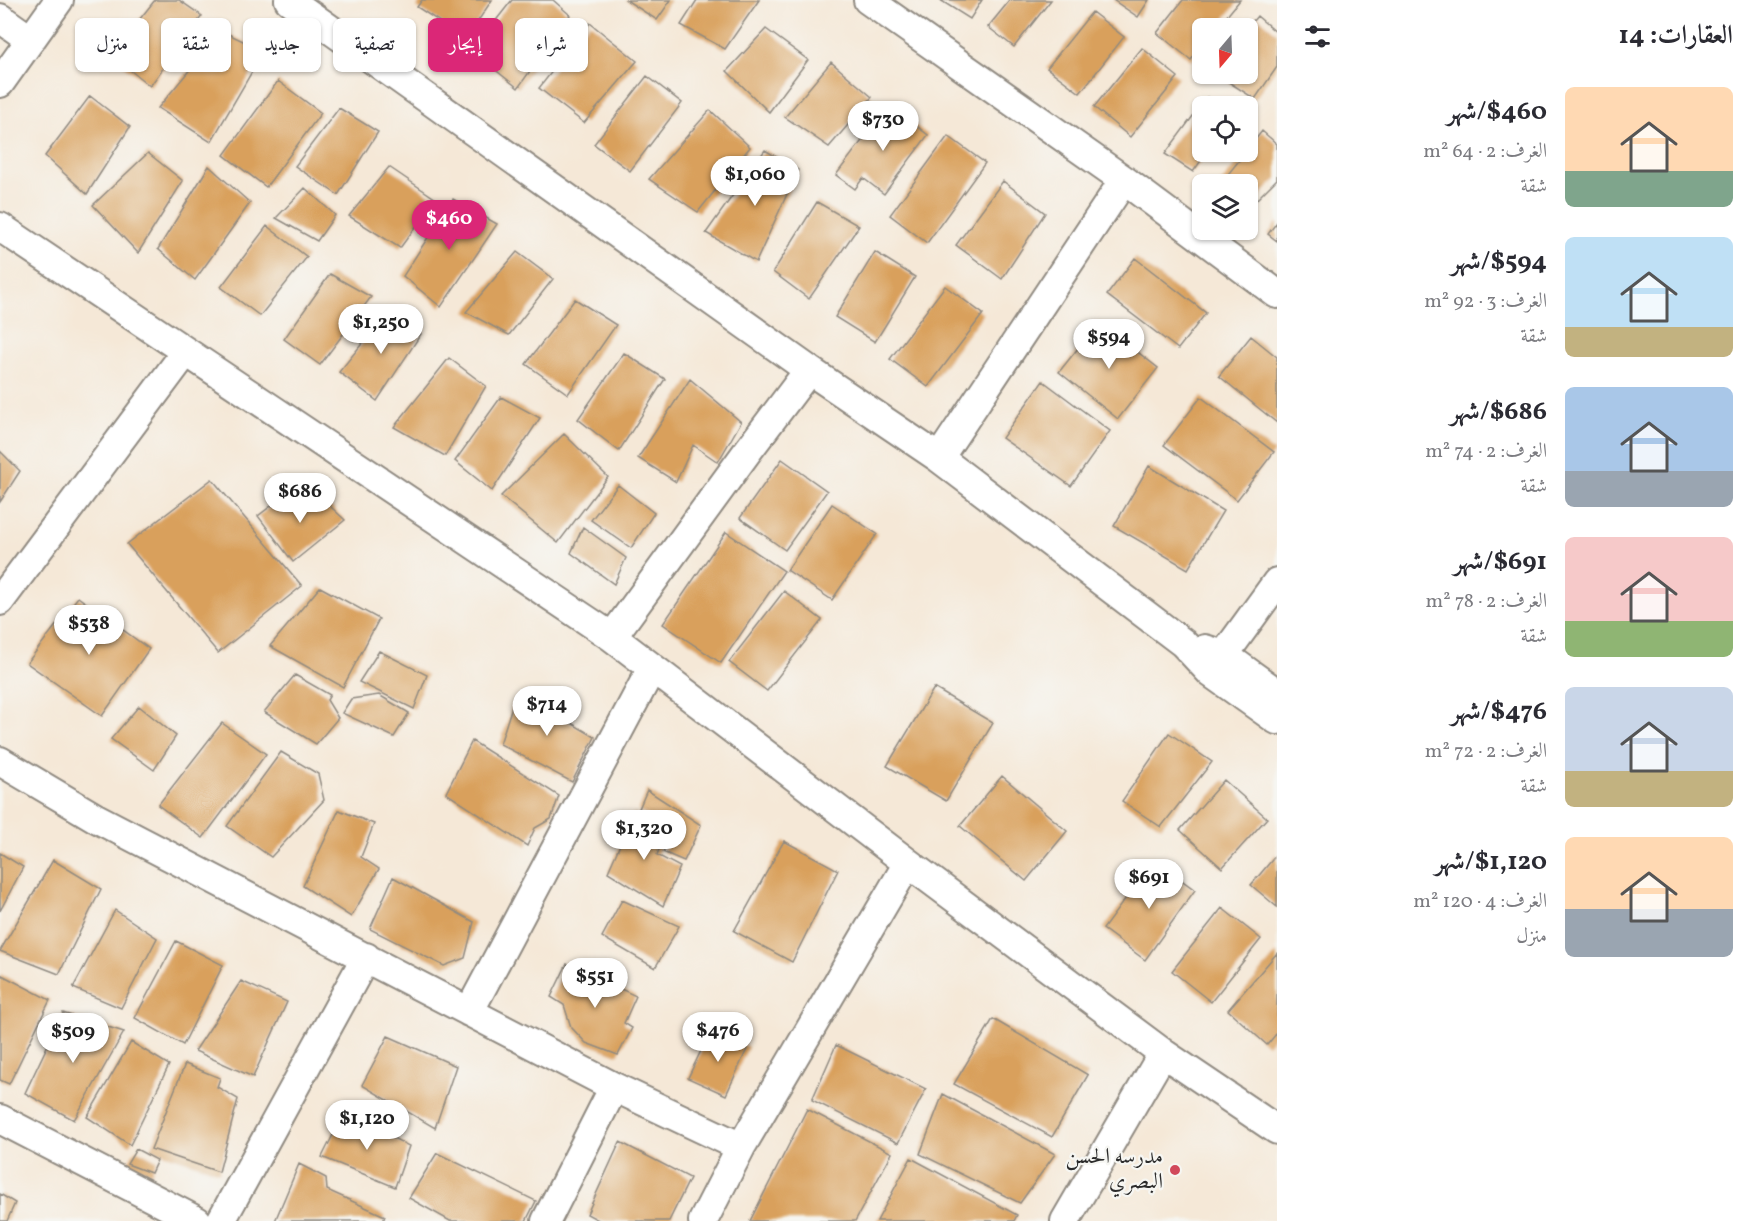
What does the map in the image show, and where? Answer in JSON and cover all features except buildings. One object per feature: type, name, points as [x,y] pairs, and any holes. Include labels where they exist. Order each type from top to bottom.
[{"type":"street","points":[[0,83],[59,0]]},
{"type":"street","points":[[289,0],[809,370],[939,458],[1183,643],[1218,664],[1277,693]]},
{"type":"street","points":[[868,0],[1124,180],[1277,294]]},
{"type":"street","points":[[0,18],[30,40]]},
{"type":"street","points":[[939,458],[1124,180]]},
{"type":"street","points":[[0,228],[612,637],[908,863],[1163,1053],[1277,1130]]},
{"type":"street","points":[[0,601],[185,353]]},
{"type":"street","points":[[612,637],[809,370]]},
{"type":"street","points":[[1218,664],[1277,582]]},
{"type":"street","points":[[1218,664],[1277,720]]},
{"type":"street","points":[[469,1012],[652,668]]},
{"type":"street","points":[[0,761],[96,818],[614,1087],[741,1147]]},
{"type":"street","points":[[703,1221],[741,1147],[908,863]]},
{"type":"street","points":[[221,1221],[366,957]]},
{"type":"street","points":[[1065,1221],[1163,1053]]},
{"type":"street","points":[[546,1221],[614,1087]]},
{"type":"street","points":[[0,1119],[197,1221]]},
{"type":"place","name":"مدرسه الحسن البصري","points":[[1175,1170]]}]
